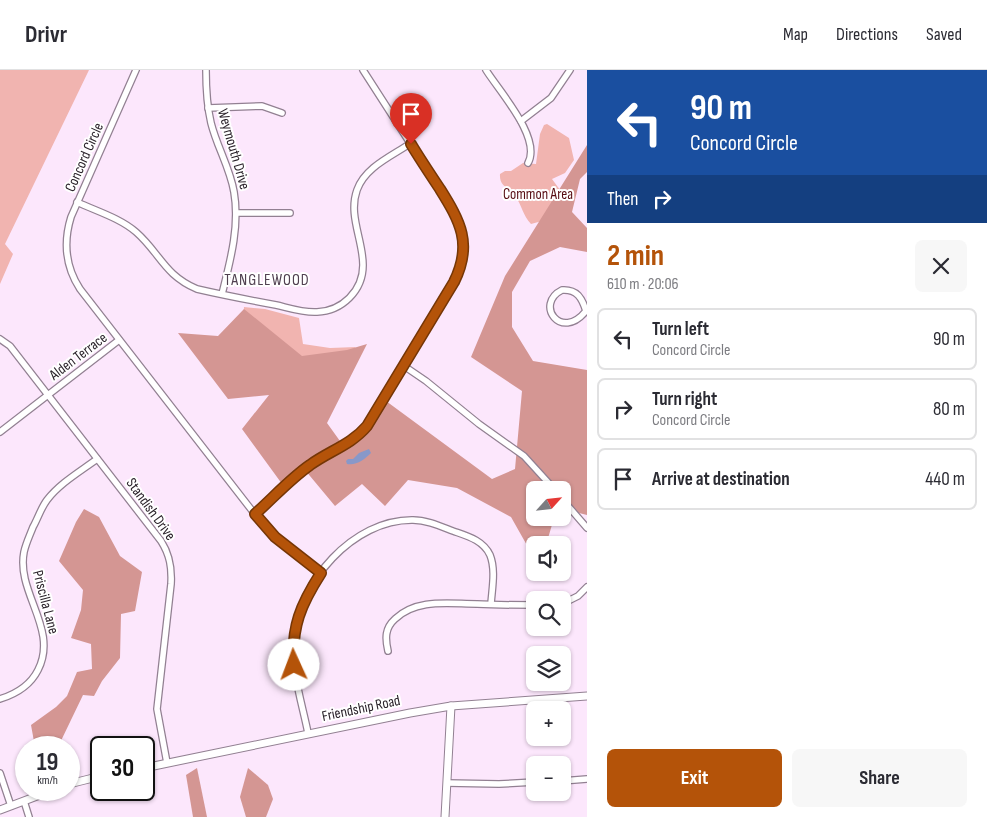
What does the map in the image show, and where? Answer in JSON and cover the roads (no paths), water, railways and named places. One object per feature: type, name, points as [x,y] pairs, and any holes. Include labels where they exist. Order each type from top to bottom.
[{"type":"street","name":"Concord Circle","points":[[136,70],[77,202],[129,227],[145,241],[167,269],[178,279],[197,289],[311,312],[331,310],[349,299],[360,282],[363,268],[354,207],[357,189],[371,170],[411,144]]},
{"type":"street","name":"Weymouth Drive","points":[[206,70],[211,125],[233,188],[236,213],[235,228],[222,294]]},
{"type":"street","points":[[255,514],[305,468],[348,444],[361,434],[404,366],[454,282],[460,268],[463,252],[461,227],[455,213],[363,70]]},
{"type":"street","points":[[486,70],[521,121],[530,145],[530,159],[528,163]]},
{"type":"street","points":[[521,121],[551,98],[570,70]]},
{"type":"street","points":[[208,108],[262,106],[282,112]]},
{"type":"street","name":"Alden Terrace","points":[[0,432],[119,340],[80,289],[68,264],[66,235],[77,202]]},
{"type":"street","points":[[236,213],[290,213]]},
{"type":"street","points":[[568,290],[577,293],[581,297],[586,311],[576,321],[565,324],[554,319],[551,314],[550,305],[554,296],[568,290]]},
{"type":"street","name":"Standish Drive","points":[[0,339],[10,346],[48,395],[161,541],[169,557],[172,572],[157,709],[167,763]]},
{"type":"street","points":[[119,340],[255,514],[275,537],[321,573]]},
{"type":"street","points":[[404,366],[524,456],[547,481]]},
{"type":"street","name":"Priscilla Lane","points":[[0,700],[20,691],[30,683],[40,667],[44,652],[44,634],[24,574],[24,553],[29,536],[49,498],[97,459]]},
{"type":"street","points":[[571,509],[587,528]]},
{"type":"street","points":[[308,733],[294,665],[294,639],[301,607],[321,573],[340,551],[366,532],[397,521],[418,520],[472,538],[482,544],[492,561],[492,602]]},
{"type":"street","points":[[571,600],[578,596],[587,587]]},
{"type":"street","points":[[388,651],[386,640],[390,625],[398,616],[413,607],[433,603],[492,602],[526,604]]},
{"type":"street","name":"Friendship Road","points":[[155,766],[308,733],[451,706],[587,696]]},
{"type":"street","points":[[445,817],[451,706]]},
{"type":"street","points":[[0,773],[11,806]]},
{"type":"street","points":[[571,780],[587,779]]},
{"type":"street","points":[[447,783],[526,782]]},
{"type":"street","points":[[0,810],[24,801],[29,817]]},
{"type":"water","points":[[369,449],[371,453],[363,460],[354,464],[347,464],[346,461],[348,459],[353,459],[359,453]]},
{"type":"district","name":"TANGLEWOOD","points":[[267,279]]},
{"type":"park label","name":"Common Area","points":[[538,194]]}]
